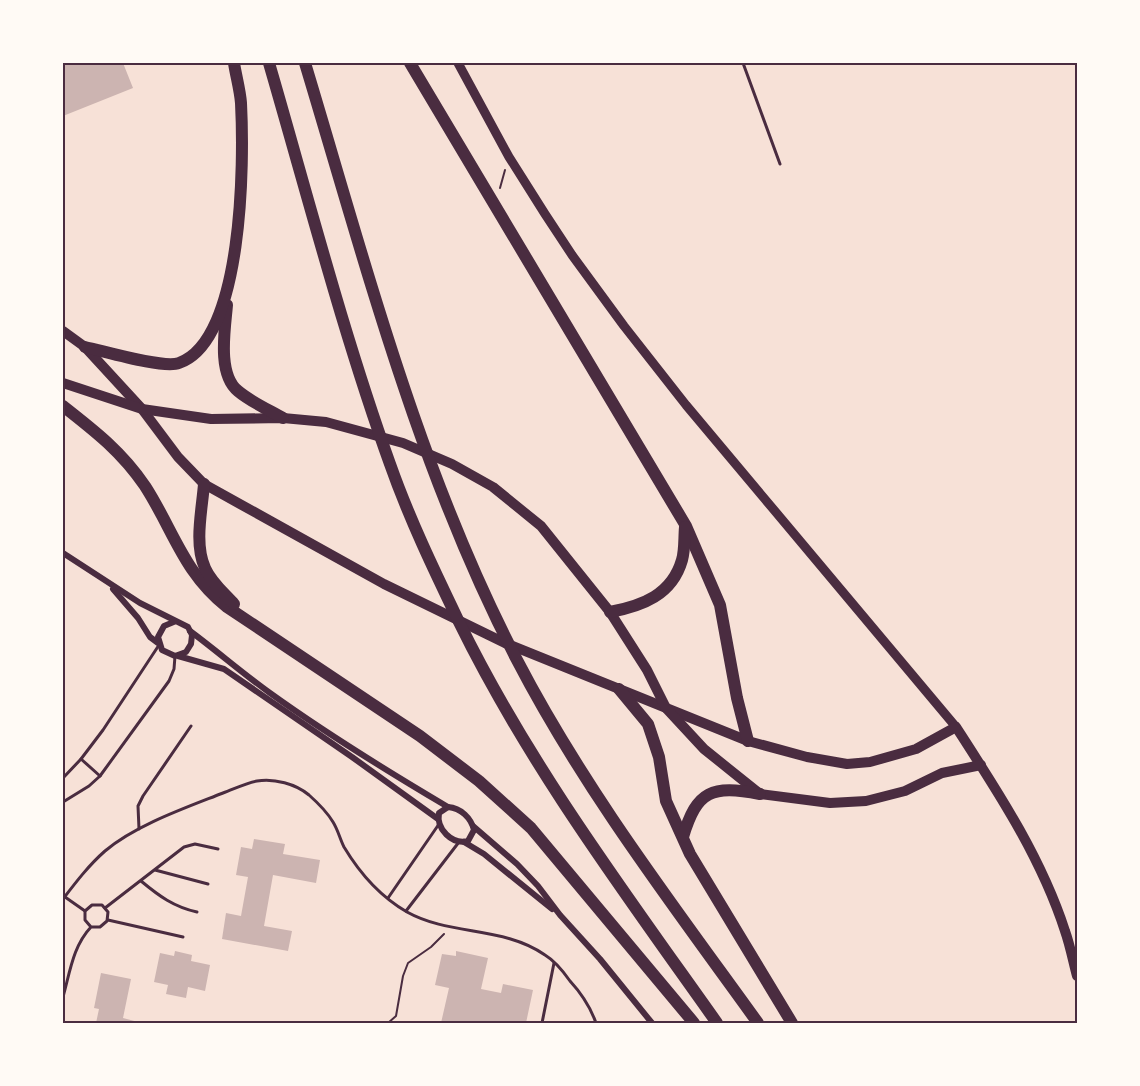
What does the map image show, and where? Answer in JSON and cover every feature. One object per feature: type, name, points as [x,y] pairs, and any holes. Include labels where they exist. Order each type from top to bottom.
[{"type":"highway","points":[[234,63],[241,101],[241,199],[227,295],[224,354],[227,374],[239,392],[283,418]]},
{"type":"highway","points":[[269,63],[365,388],[390,465],[430,561],[460,624],[527,747],[588,839],[717,1023]]},
{"type":"highway","points":[[305,63],[393,358],[433,472],[464,549],[516,659],[576,763],[620,830],[758,1023]]},
{"type":"highway","points":[[410,63],[686,526],[720,605],[737,698],[748,741]]},
{"type":"highway","points":[[85,347],[162,364],[178,364],[203,346],[227,295]]},
{"type":"highway","points":[[63,406],[107,440],[130,466],[145,487],[185,561],[208,591],[227,607],[420,736],[479,781],[531,828],[694,1023]]},
{"type":"highway","points":[[204,484],[200,543],[205,570],[219,589],[256,626]]},
{"type":"highway","points":[[610,612],[634,607],[651,600],[666,589],[675,577],[682,559],[686,526]]},
{"type":"highway","points":[[619,689],[648,724],[659,757],[666,801],[690,854],[792,1023]]},
{"type":"highway","points":[[683,837],[690,812],[702,798],[734,789],[760,794]]},
{"type":"main road","points":[[458,63],[509,157],[572,255],[666,378],[956,727],[1022,833],[1052,894],[1066,931],[1077,976]]},
{"type":"main road","points":[[63,330],[85,347],[141,409],[178,457],[204,484],[384,584],[505,643],[748,741],[807,757],[847,764],[870,762],[916,749],[956,727]]},
{"type":"main road","points":[[63,383],[141,409],[211,419],[283,418],[326,422],[404,443],[452,464],[493,487],[541,526],[610,612],[647,670],[666,708],[704,749],[760,794],[830,803],[866,801],[905,791],[942,773],[981,765]]},
{"type":"street","points":[[63,553],[140,603],[184,624],[228,662],[369,760],[448,807],[460,810],[473,826],[518,864],[538,886],[652,1023]]},
{"type":"street","points":[[108,583],[165,653],[224,669],[352,757],[438,821],[444,832],[484,854],[560,915]]},
{"type":"street","points":[[159,644],[158,637],[161,628],[176,621]]},
{"type":"street","points":[[176,656],[189,648],[192,640],[190,631]]},
{"type":"street","points":[[438,821],[439,813],[448,807]]},
{"type":"street","points":[[462,842],[471,838],[473,826]]},
{"type":"lane","points":[[743,63],[780,164]]},
{"type":"lane","points":[[63,778],[81,759],[126,697],[159,644]]},
{"type":"lane","points":[[63,802],[89,786],[100,776],[169,681],[176,656]]},
{"type":"lane","points":[[138,829],[138,806],[143,796],[191,726]]},
{"type":"lane","points":[[81,759],[100,776]]},
{"type":"lane","points":[[85,911],[64,898],[91,865],[106,851],[138,829],[256,781],[278,781],[306,793],[320,806],[333,822],[344,846],[362,872],[388,898],[406,911],[423,919],[449,927],[508,938],[544,954],[584,996],[596,1023]]},
{"type":"lane","points":[[388,898],[438,821]]},
{"type":"lane","points":[[406,911],[462,842]]},
{"type":"lane","points":[[105,908],[188,845],[218,849]]},
{"type":"lane","points":[[155,870],[208,884]]},
{"type":"lane","points":[[141,880],[159,896],[179,908],[197,912]]},
{"type":"lane","points":[[63,997],[81,938],[91,927],[100,927],[108,920],[108,912],[97,904],[85,911],[85,920],[91,927]]},
{"type":"lane","points":[[108,920],[183,937]]},
{"type":"lane","points":[[542,1023],[554,962]]},
{"type":"path","points":[[495,205],[509,157]]},
{"type":"path","points":[[388,1023],[396,1016],[403,976],[408,963],[431,947],[443,934],[452,935]]},
{"type":"building","points":[[63,63],[123,63],[133,88],[63,116]]},
{"type":"building","points":[[254,839],[285,844],[283,854],[320,860],[316,883],[273,875],[264,926],[292,931],[288,951],[222,939],[226,913],[241,916],[248,877],[236,875],[241,847],[252,849]]},
{"type":"building","points":[[175,951],[192,955],[191,961],[210,965],[205,991],[188,987],[186,998],[166,994],[168,985],[154,982],[160,953],[174,956]]},
{"type":"building","points":[[456,951],[488,958],[481,989],[501,993],[503,984],[533,990],[526,1023],[441,1023],[449,988],[435,985],[442,954],[456,956]]},
{"type":"building","points":[[101,973],[131,979],[123,1018],[142,1023],[96,1023],[99,1009],[94,1008]]}]
